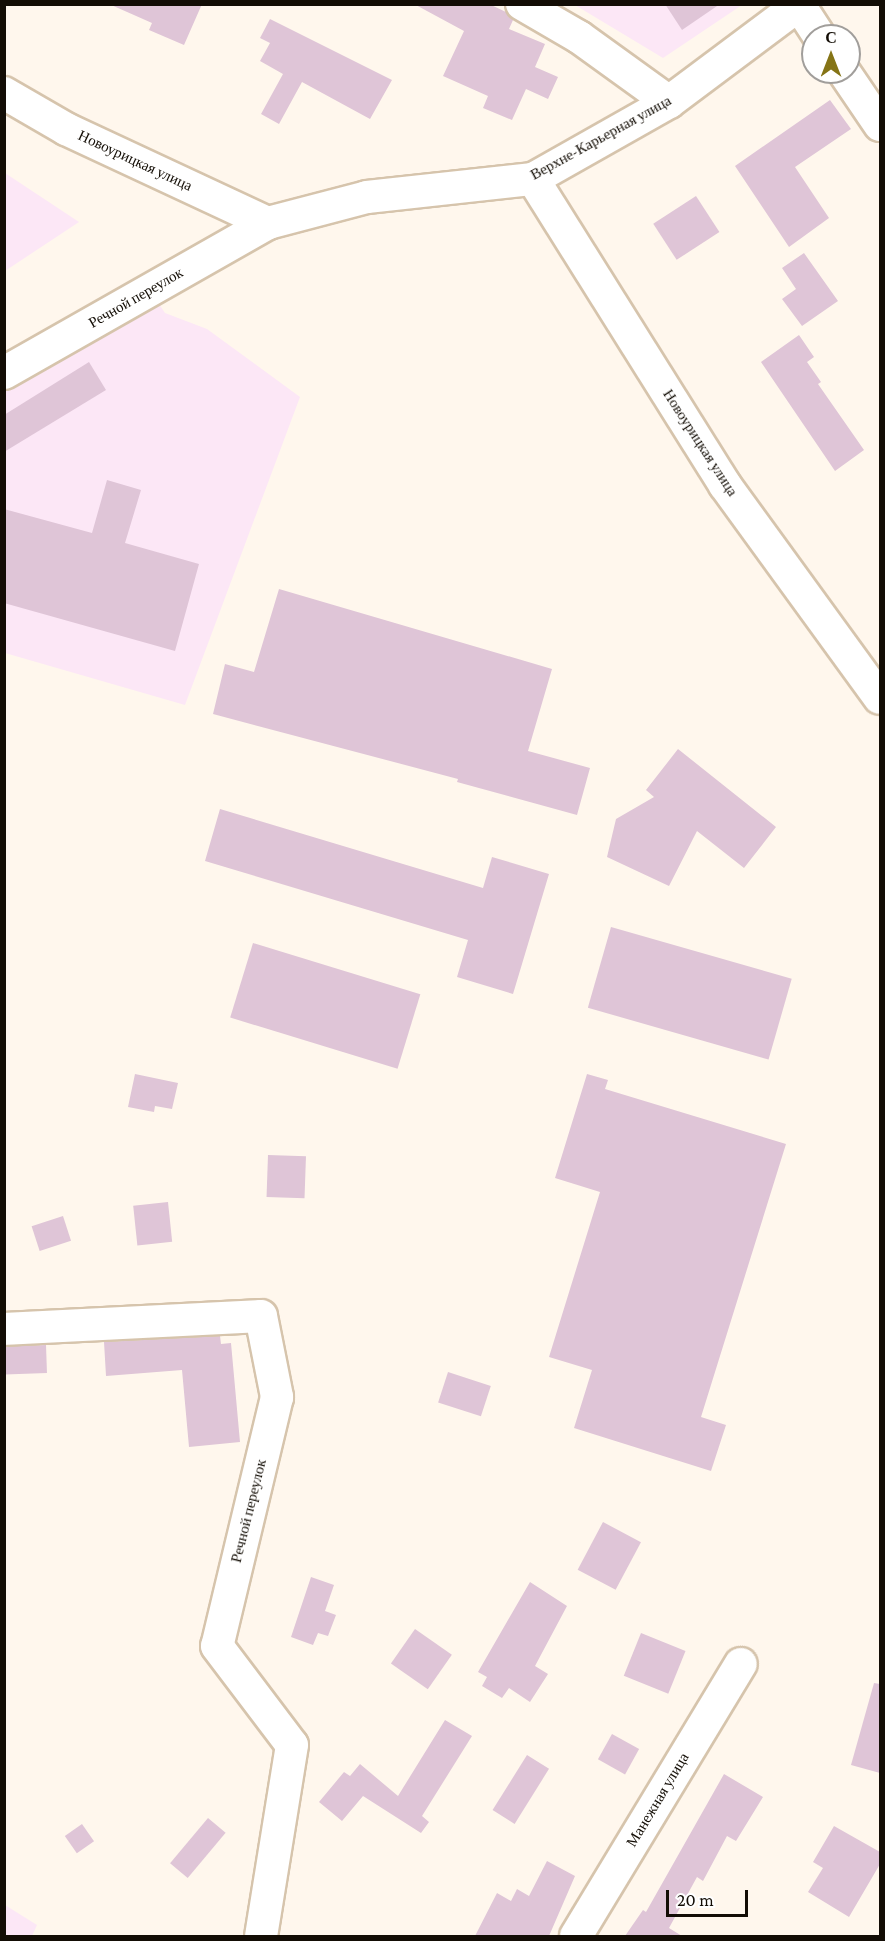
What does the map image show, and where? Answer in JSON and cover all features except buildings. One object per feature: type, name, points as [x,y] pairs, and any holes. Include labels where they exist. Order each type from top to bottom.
[{"type":"street","points":[[522,4],[579,37],[669,102]]},
{"type":"street","points":[[799,5],[811,24]]},
{"type":"street","name":"Верхне-Карьерная улица","points":[[268,223],[367,197],[533,178],[669,102],[799,5]]},
{"type":"street","points":[[852,84],[880,125]]},
{"type":"street","name":"Новоурицкая улица","points":[[4,93],[66,129],[268,223]]},
{"type":"street","name":"Новоурицкая улица","points":[[533,178],[725,485],[880,698]]},
{"type":"street","name":"Речной переулок","points":[[4,373],[268,223]]},
{"type":"street","name":"Речной переулок","points":[[4,1329],[261,1316],[277,1397],[217,1646],[292,1745],[261,1936]]},
{"type":"street","name":"Манежная улица","points":[[576,1936],[741,1664]]},
{"type":"shaded area","points":[[575,5],[742,5],[663,58]]},
{"type":"shaded area","points":[[5,173],[79,222],[5,271]]},
{"type":"shaded area","points":[[153,295],[165,313],[207,329],[300,397],[185,705],[5,653],[4,381]]},
{"type":"shaded area","points":[[5,1905],[37,1925],[32,1936],[5,1936]]}]
